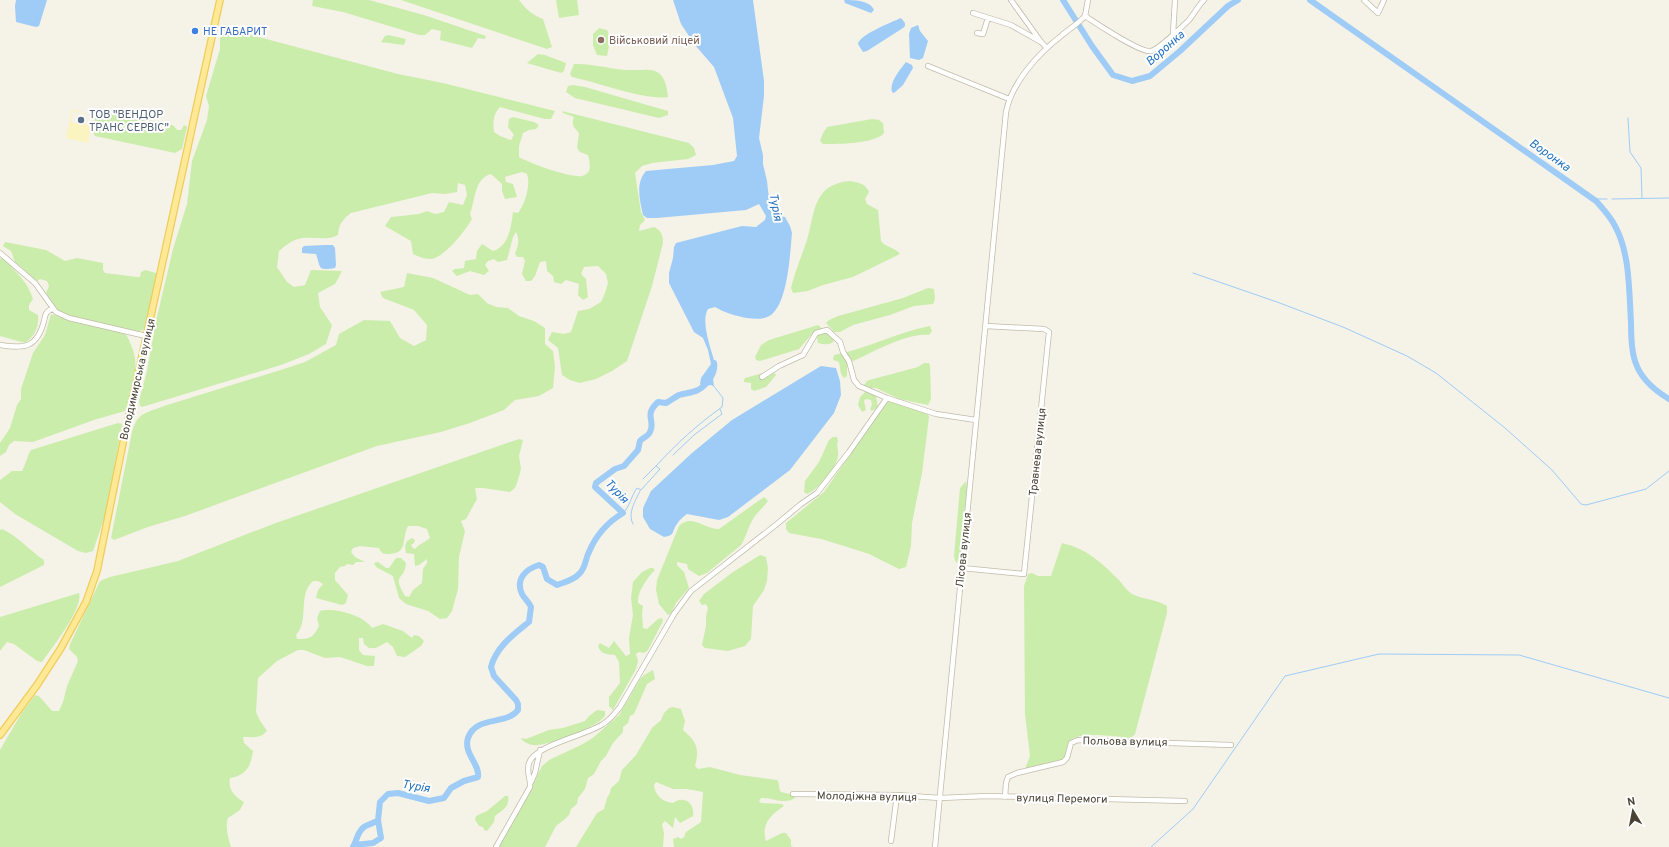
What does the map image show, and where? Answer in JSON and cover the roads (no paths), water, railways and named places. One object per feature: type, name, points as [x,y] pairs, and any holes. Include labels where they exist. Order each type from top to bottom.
[{"type":"main road","name":"Володимирська вулиця","points":[[0,735],[37,685],[61,648],[86,602],[97,571],[146,336],[151,319],[220,0]]},
{"type":"street","points":[[1011,0],[1047,48]]},
{"type":"street","points":[[928,66],[1009,99],[1017,84],[1047,48],[1081,21],[1085,16],[1088,0]]},
{"type":"street","points":[[1173,34],[1175,0]]},
{"type":"street","points":[[1085,16],[1110,32],[1148,51],[1152,51],[1162,45],[1190,19],[1204,0]]},
{"type":"street","points":[[1364,0],[1378,13],[1384,0]]},
{"type":"street","points":[[973,13],[1011,26],[1041,42]]},
{"type":"street","points":[[977,33],[983,34],[988,18]]},
{"type":"street","name":"Лісова вулиця","points":[[935,847],[1004,128],[1009,99]]},
{"type":"street","points":[[0,253],[35,283],[56,312],[69,318],[146,336]]},
{"type":"street","points":[[0,345],[19,347],[31,344],[41,333],[45,316],[52,308]]},
{"type":"street","name":"Травнева вулиця","points":[[962,568],[1024,574],[1049,332],[1044,329],[986,326]]},
{"type":"street","points":[[762,377],[779,366],[803,355],[816,333],[827,330],[840,342],[843,352],[849,361],[852,376],[859,386],[887,398],[936,414],[976,420]]},
{"type":"street","points":[[531,782],[528,766],[534,754],[540,750],[588,732],[612,717],[620,707],[676,611],[691,591],[817,492],[832,475],[887,398]]},
{"type":"street","name":"Польова вулиця","points":[[1005,797],[1008,777],[1017,773],[1063,762],[1068,756],[1071,744],[1078,740],[1231,744]]},
{"type":"street","points":[[496,847],[530,787],[540,750]]},
{"type":"street","name":"Молодіжна вулиця","points":[[793,794],[897,795],[940,798]]},
{"type":"street","points":[[891,841],[897,795]]},
{"type":"street","name":"вулиця Перемоги","points":[[940,798],[1005,797],[1184,802]]},
{"type":"water","points":[[16,0],[47,0],[39,26],[36,27],[16,22]]},
{"type":"water","points":[[673,0],[753,0],[764,81],[764,96],[759,138],[763,155],[770,208],[779,216],[785,217],[792,233],[785,289],[777,309],[771,315],[768,317],[753,319],[731,314],[715,307],[708,309],[705,321],[707,336],[715,365],[713,373],[714,386],[702,386],[700,384],[701,378],[711,364],[708,350],[703,338],[694,332],[669,283],[669,273],[674,247],[676,243],[742,226],[756,227],[765,220],[766,216],[759,204],[746,210],[657,218],[647,218],[643,215],[639,187],[640,181],[646,171],[713,165],[734,161],[737,156],[733,118],[714,67],[695,45],[681,24]]},
{"type":"water","points":[[844,0],[865,2],[874,10],[871,13],[845,3]]},
{"type":"water","points":[[901,18],[905,23],[903,28],[867,51],[863,52],[858,44],[860,40],[876,29]]},
{"type":"water","points":[[918,25],[920,31],[928,41],[923,58],[919,60],[910,58],[909,34],[911,28]]},
{"type":"water","points":[[906,62],[912,65],[913,68],[903,85],[894,93],[892,92],[891,88],[892,84],[898,72]]},
{"type":"water","points":[[333,245],[335,248],[335,268],[322,269],[319,265],[316,254],[302,253],[302,248],[304,246]]},
{"type":"water","points":[[821,366],[836,368],[840,381],[841,395],[834,413],[790,470],[728,517],[719,520],[687,514],[679,521],[672,534],[664,537],[650,529],[643,517],[643,508],[651,491],[692,453],[732,420]]},
{"type":"waterway","name":"Воронка","points":[[1063,0],[1092,46],[1113,75],[1132,81],[1150,76],[1180,51],[1228,6],[1238,0]]},
{"type":"waterway","name":"Воронка","points":[[1310,0],[1596,201],[1613,222],[1624,248],[1628,272],[1633,352],[1637,367],[1648,383],[1669,399]]},
{"type":"waterway","points":[[1628,118],[1630,152],[1641,168],[1642,198]]},
{"type":"waterway","points":[[1612,199],[1669,198]]},
{"type":"waterway","points":[[1593,199],[1607,199]]},
{"type":"waterway","points":[[1193,273],[1343,327],[1407,356],[1436,373],[1505,428],[1552,470],[1581,504],[1586,505],[1646,489],[1669,471]]},
{"type":"waterway","name":"Турія","points":[[353,847],[358,834],[362,829],[378,820],[380,802],[388,794],[398,793],[429,801],[444,798],[451,788],[464,781],[478,777],[477,768],[469,754],[467,743],[472,731],[484,723],[513,715],[518,710],[516,700],[494,676],[491,667],[493,660],[501,647],[529,622],[531,607],[520,589],[523,575],[530,569],[539,565],[543,567],[547,579],[557,585],[572,579],[581,572],[592,546],[599,535],[612,520],[623,513],[595,487],[596,483],[615,469],[624,466],[638,450],[640,441],[650,432],[652,424],[650,414],[658,402],[666,403],[679,395],[693,392],[701,388],[708,382],[712,375],[714,371],[714,363]]},
{"type":"waterway","points":[[623,513],[637,488],[641,490],[660,469],[656,466],[679,442],[722,407],[723,398],[713,385]]},
{"type":"waterway","points":[[673,455],[694,435],[722,414],[720,409]]},
{"type":"waterway","points":[[643,479],[656,466]]},
{"type":"waterway","points":[[633,524],[631,515],[634,502],[640,491]]},
{"type":"waterway","points":[[1151,847],[1193,809],[1285,676],[1379,654],[1519,655],[1669,698]]},
{"type":"waterway","points":[[354,845],[373,843],[381,838],[378,820]]},
{"type":"place","name":"НЕ ГАБАРИТ","points":[[195,31]]},
{"type":"place","name":"Військовий ліцей","points":[[601,40]]},
{"type":"place","name":"ТОВ \"ВЕНДОР ТРАНС СЕРВІС\"","points":[[81,120]]}]
